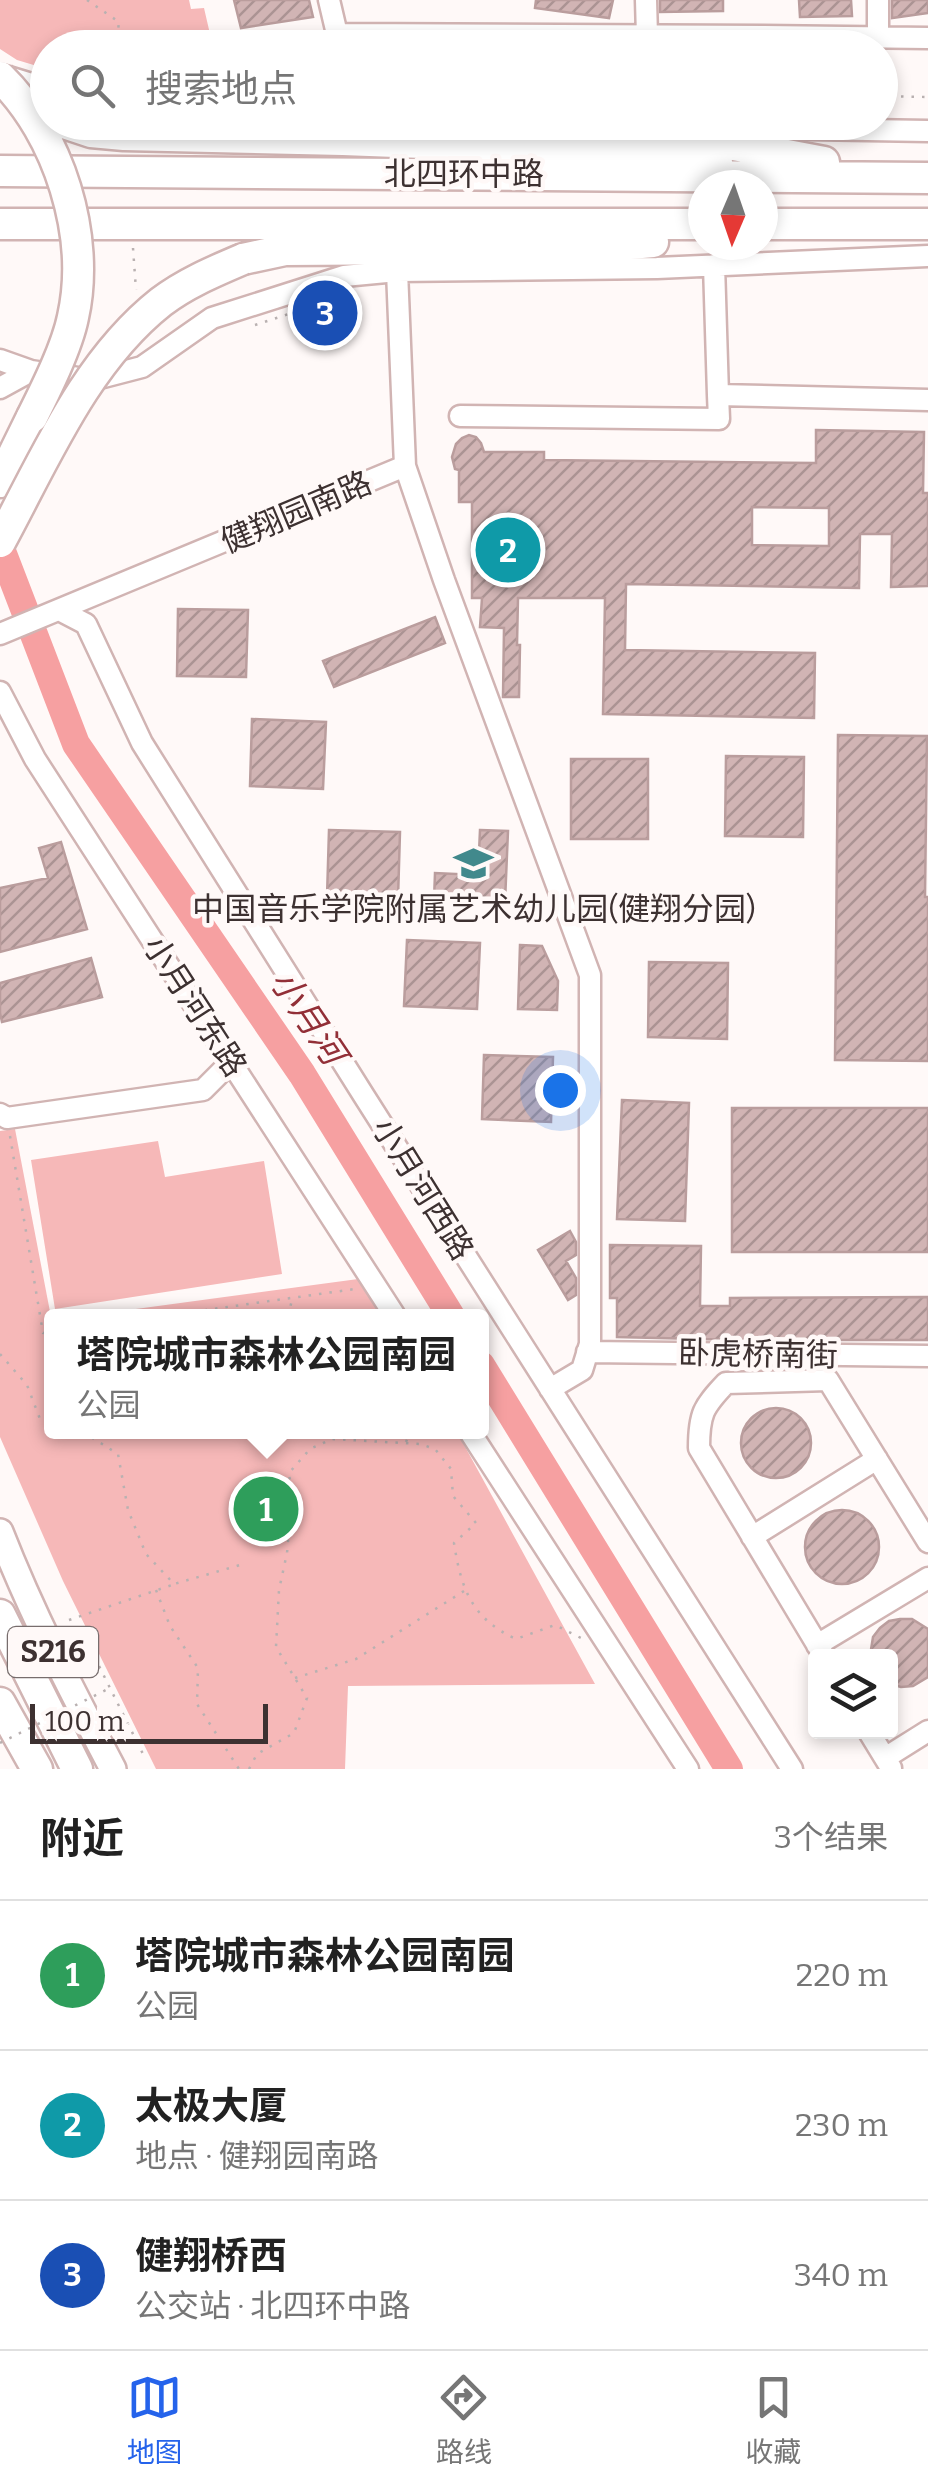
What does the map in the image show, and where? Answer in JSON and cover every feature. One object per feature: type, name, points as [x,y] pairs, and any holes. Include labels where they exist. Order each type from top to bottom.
[{"type":"highway","points":[[0,75],[30,116]]},
{"type":"highway","points":[[0,100],[30,111]]},
{"type":"highway","points":[[0,482],[40,400],[73,318],[76,246],[70,204],[44,140]]},
{"type":"highway","points":[[343,140],[668,152],[788,176]]},
{"type":"highway","points":[[710,140],[917,178]]},
{"type":"highway","name":"北四环中路","points":[[10,169],[917,178]]},
{"type":"highway","name":"北四环中路","points":[[0,224],[688,224]]},
{"type":"highway","points":[[778,227],[928,224]]},
{"type":"highway","points":[[0,542],[75,404],[102,364],[162,302],[200,278],[243,260],[285,250],[688,250]]},
{"type":"highway","points":[[0,1615],[77,1769]]},
{"type":"highway","points":[[0,1703],[37,1769]]},
{"type":"main road","name":"S216","points":[[0,1532],[26,1597],[114,1769]]},
{"type":"street","points":[[330,0],[336,30]]},
{"type":"street","points":[[646,0],[647,30]]},
{"type":"street","points":[[878,0],[878,30]]},
{"type":"street","points":[[898,38],[928,38]]},
{"type":"street","points":[[0,75],[30,84]]},
{"type":"street","name":"北四环中路","points":[[898,130],[928,131]]},
{"type":"street","points":[[0,360],[30,372],[92,380],[142,367],[212,318],[344,276],[688,252]]},
{"type":"street","points":[[778,253],[928,256]]},
{"type":"street","points":[[460,416],[719,420],[710,260]]},
{"type":"street","name":"健翔园南路","points":[[0,634],[405,466],[397,270]]},
{"type":"street","points":[[0,388],[30,372]]},
{"type":"street","points":[[718,395],[928,400]]},
{"type":"street","points":[[405,466],[590,975],[588,1352],[582,1370],[550,1390]]},
{"type":"street","name":"小月河西路","points":[[61,610],[86,624],[142,742],[792,1769]]},
{"type":"street","name":"小月河东路","points":[[0,692],[35,759],[390,1309]]},
{"type":"street","points":[[3,1116],[204,1090],[231,1062]]},
{"type":"street","name":"卧虎桥南街","points":[[588,1352],[928,1356]]},
{"type":"street","points":[[819,1649],[699,1448],[699,1425],[707,1403],[726,1384],[828,1380],[928,1542]]},
{"type":"street","points":[[475,1439],[688,1769]]},
{"type":"street","points":[[752,1537],[877,1458]]},
{"type":"street","points":[[823,1649],[928,1578]]},
{"type":"street","points":[[873,1739],[888,1764],[928,1731]]},
{"type":"path","points":[[88,0],[119,22],[118,30]]},
{"type":"path","points":[[898,96],[928,97]]},
{"type":"path","points":[[252,319],[255,326],[308,310],[304,303]]},
{"type":"path","points":[[3,1116],[44,1334]]},
{"type":"path","points":[[214,1309],[359,1289]]},
{"type":"path","points":[[290,1309],[292,1298]]},
{"type":"path","points":[[0,1354],[27,1385],[40,1419],[44,1419]]},
{"type":"path","points":[[93,1439],[118,1454],[128,1510],[146,1554],[174,1584]]},
{"type":"path","points":[[249,1769],[257,1754],[294,1732],[308,1698],[276,1648],[292,1495],[289,1473],[310,1449],[332,1439],[420,1444],[434,1449],[451,1469],[453,1496],[476,1522],[454,1543],[458,1573],[472,1606],[496,1630],[516,1640],[554,1625],[583,1639],[602,1636]]},
{"type":"path","points":[[406,1444],[408,1439]]},
{"type":"path","points":[[69,1620],[240,1566]]},
{"type":"path","points":[[156,1590],[170,1626],[198,1668],[197,1704],[239,1769]]},
{"type":"path","points":[[295,1678],[356,1659],[465,1590]]},
{"type":"path","points":[[85,1638],[144,1756]]},
{"type":"path","points":[[0,1743],[110,1688]]},
{"type":"shaded area","points":[[0,0],[189,0],[191,9],[204,8],[209,30],[30,30],[30,64],[0,49]]},
{"type":"shaded area","points":[[15,1129],[49,1309],[44,1309],[44,1439],[461,1439],[595,1684],[348,1686],[345,1769],[156,1769],[63,1581],[0,1437],[0,1131]]},
{"type":"shaded area","points":[[158,1141],[165,1177],[264,1161],[282,1274],[55,1309],[31,1160]]},
{"type":"shaded area","points":[[373,1277],[391,1309],[136,1309]]},
{"type":"building","points":[[234,0],[309,0],[313,17],[241,28]]},
{"type":"building","points":[[536,0],[613,0],[609,18],[535,8]]},
{"type":"building","points":[[660,0],[723,0],[723,11],[660,12]]},
{"type":"building","points":[[799,0],[851,0],[852,16],[800,17]]},
{"type":"building","points":[[892,0],[928,0],[928,13],[892,18]]},
{"type":"building","points":[[816,430],[924,432],[928,586],[891,587],[892,534],[860,534],[859,588],[626,584],[625,650],[815,653],[814,718],[603,714],[605,598],[518,598],[519,697],[503,697],[504,628],[480,627],[482,598],[472,598],[472,502],[459,502],[459,470],[455,469],[452,457],[462,438],[476,437],[484,452],[544,452],[544,460],[816,463]],"holes":[[[752,507],[829,508],[829,546],[752,545]]]},
{"type":"building","points":[[178,609],[248,610],[246,677],[177,676]]},
{"type":"building","points":[[435,617],[445,643],[334,687],[323,661]]},
{"type":"building","points":[[252,719],[326,722],[323,789],[250,786]]},
{"type":"building","points":[[838,735],[927,736],[928,1061],[835,1060]]},
{"type":"building","points":[[726,756],[804,757],[803,837],[725,836]]},
{"type":"building","points":[[571,759],[648,759],[648,839],[571,839]]},
{"type":"building","points":[[329,830],[400,832],[398,899],[327,897]]},
{"type":"building","points":[[480,830],[508,831],[505,902],[434,900],[435,873],[478,875]]},
{"type":"building","points":[[61,842],[87,929],[0,952],[0,888],[48,878],[39,848]]},
{"type":"building","points":[[407,940],[480,943],[477,1009],[404,1006]]},
{"type":"building","points":[[520,945],[542,946],[558,981],[557,1010],[518,1009]]},
{"type":"building","points":[[91,958],[102,997],[2,1022],[0,983]]},
{"type":"building","points":[[649,962],[728,963],[727,1039],[648,1037]]},
{"type":"building","points":[[484,1055],[553,1057],[551,1122],[482,1119]]},
{"type":"building","points":[[622,1100],[689,1103],[685,1221],[617,1219]]},
{"type":"building","points":[[732,1108],[928,1108],[928,1252],[732,1252]]},
{"type":"building","points":[[570,1231],[576,1242],[576,1255],[566,1261],[576,1278],[576,1295],[568,1300],[538,1250]]},
{"type":"building","points":[[610,1245],[701,1246],[700,1306],[730,1306],[730,1298],[928,1297],[928,1340],[617,1337],[617,1298],[610,1298]]},
{"type":"building","points":[[776,1408],[800,1419],[811,1443],[800,1467],[776,1478],[752,1467],[741,1443],[752,1419]]},
{"type":"building","points":[[842,1510],[856,1512],[868,1521],[877,1533],[877,1561],[868,1573],[856,1582],[842,1584],[828,1582],[816,1573],[807,1561],[805,1547],[807,1533],[816,1521],[828,1512]]},
{"type":"building","points":[[912,1619],[928,1629],[928,1677],[913,1686],[898,1686],[898,1649],[871,1649],[873,1637],[889,1621]]},
{"type":"waterway","name":"小月河","points":[[0,546],[76,744],[302,1074],[447,1309]]},
{"type":"waterway","name":"小月河","points":[[489,1378],[729,1769]]},
{"type":"place","name":"健翔桥西","points":[[325,313]]},
{"type":"place","name":"太极大厦","points":[[508,550]]},
{"type":"place","name":"中国音乐学院附属艺术幼儿园(健翔分园)","points":[[474,864]]},
{"type":"place","name":"塔院城市森林公园南园","points":[[266,1509]]}]
